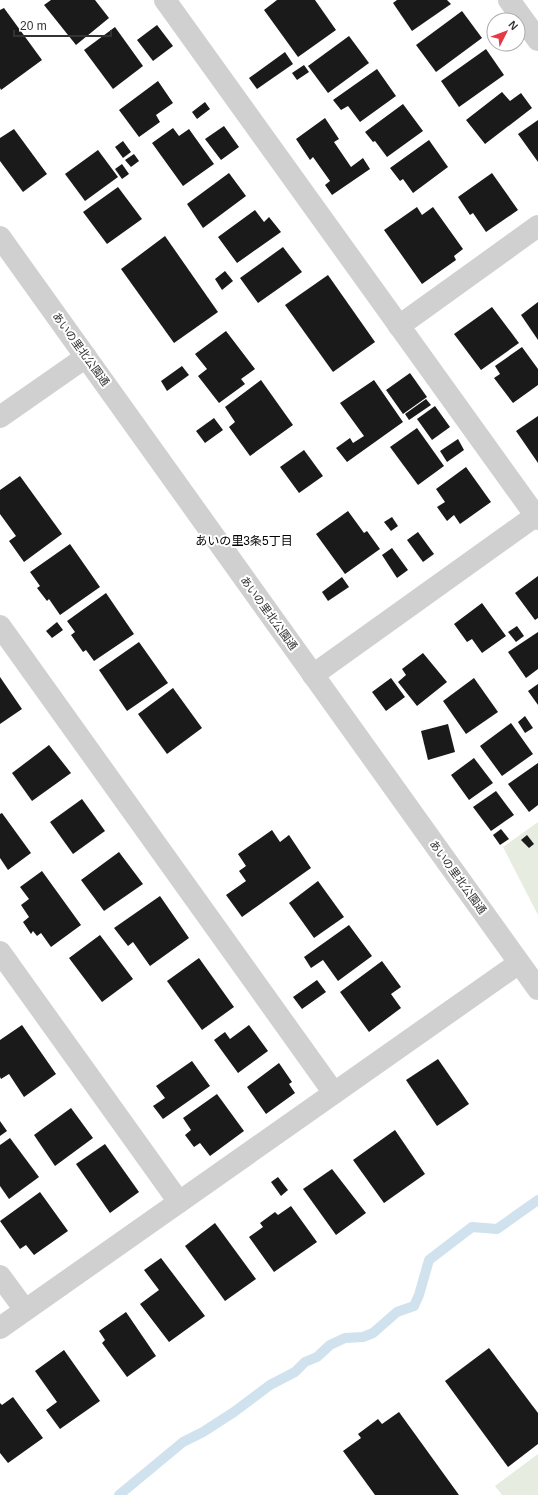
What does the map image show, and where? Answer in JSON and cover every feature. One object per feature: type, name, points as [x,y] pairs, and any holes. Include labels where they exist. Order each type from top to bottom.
[{"type":"street","points":[[165,0],[537,516],[313,674]]},
{"type":"street","points":[[509,0],[538,40]]},
{"type":"street","points":[[399,326],[538,226]]},
{"type":"street","name":"あいの里北公園通","points":[[0,237],[538,989]]},
{"type":"street","points":[[0,417],[86,357]]},
{"type":"street","points":[[0,626],[334,1093]]},
{"type":"street","points":[[0,952],[179,1202]]},
{"type":"street","points":[[0,1328],[519,963]]},
{"type":"street","points":[[0,1276],[25,1310]]},
{"type":"shaded area","points":[[538,822],[538,915],[503,847]]},
{"type":"shaded area","points":[[538,1454],[538,1495],[502,1495],[495,1486]]},
{"type":"building","points":[[51,0],[95,0],[109,18],[76,45],[44,5]]},
{"type":"building","points":[[277,0],[315,0],[336,30],[298,57],[264,10]]},
{"type":"building","points":[[397,0],[447,0],[451,4],[412,31],[393,3]]},
{"type":"building","points":[[4,8],[42,60],[1,90],[0,10]]},
{"type":"building","points":[[462,11],[482,38],[436,72],[416,45]]},
{"type":"building","points":[[157,25],[173,46],[153,61],[137,40]]},
{"type":"building","points":[[115,27],[143,66],[113,89],[84,50]]},
{"type":"building","points":[[349,36],[369,63],[328,93],[308,66]]},
{"type":"building","points":[[486,49],[486,52],[488,52],[504,75],[459,107],[441,81]]},
{"type":"building","points":[[285,52],[293,64],[257,89],[249,78]]},
{"type":"building","points":[[304,65],[309,72],[297,80],[292,73]]},
{"type":"building","points":[[377,69],[396,96],[360,122],[348,106],[341,110],[333,100]]},
{"type":"building","points":[[158,81],[173,103],[156,115],[160,122],[139,137],[119,110]]},
{"type":"building","points":[[502,92],[510,101],[521,93],[532,108],[485,144],[466,120]]},
{"type":"building","points":[[205,102],[210,109],[197,119],[192,112]]},
{"type":"building","points":[[403,104],[423,131],[387,157],[375,141],[373,142],[365,132]]},
{"type":"building","points":[[325,118],[339,139],[334,142],[351,167],[363,158],[370,169],[332,195],[325,185],[330,181],[313,157],[310,160],[296,139]]},
{"type":"building","points":[[538,120],[538,162],[518,134]]},
{"type":"building","points":[[224,126],[239,147],[221,160],[205,139]]},
{"type":"building","points":[[173,128],[179,136],[189,129],[214,164],[183,186],[152,143]]},
{"type":"building","points":[[14,129],[47,174],[23,192],[0,161],[0,138]]},
{"type":"building","points":[[429,140],[448,167],[413,193],[403,179],[400,181],[390,168]]},
{"type":"building","points":[[123,141],[131,152],[123,158],[115,147]]},
{"type":"building","points":[[98,150],[118,177],[85,201],[65,174]]},
{"type":"building","points":[[134,154],[139,161],[131,167],[125,160]]},
{"type":"building","points":[[122,164],[129,174],[122,179],[115,169]]},
{"type":"building","points":[[229,173],[246,196],[203,228],[187,204]]},
{"type":"building","points":[[492,173],[518,210],[486,232],[473,213],[470,215],[458,197]]},
{"type":"building","points":[[118,187],[142,219],[107,244],[83,212]]},
{"type":"building","points":[[417,207],[422,215],[433,207],[463,249],[454,256],[456,260],[422,284],[384,230]]},
{"type":"building","points":[[255,210],[264,222],[269,217],[281,232],[237,263],[218,237]]},
{"type":"building","points":[[165,236],[218,312],[174,343],[121,269]]},
{"type":"building","points":[[283,247],[302,272],[258,303],[240,278]]},
{"type":"building","points":[[225,271],[233,281],[222,290],[215,279]]},
{"type":"building","points":[[328,275],[375,342],[333,372],[285,305]]},
{"type":"building","points":[[538,302],[538,340],[521,315]]},
{"type":"building","points":[[492,307],[519,343],[481,370],[454,334]]},
{"type":"building","points":[[226,331],[255,369],[241,379],[245,384],[219,403],[198,376],[207,369],[195,354]]},
{"type":"building","points":[[522,347],[538,369],[538,385],[513,403],[494,378],[500,374],[495,366]]},
{"type":"building","points":[[182,366],[189,375],[167,391],[161,381]]},
{"type":"building","points":[[410,373],[427,397],[403,414],[386,390]]},
{"type":"building","points":[[261,380],[293,425],[250,456],[229,427],[235,422],[225,407]]},
{"type":"building","points":[[374,380],[403,422],[347,462],[336,448],[350,438],[353,443],[364,436],[340,403]]},
{"type":"building","points":[[426,399],[431,405],[409,420],[405,414]]},
{"type":"building","points":[[435,406],[450,427],[432,440],[417,419]]},
{"type":"building","points":[[538,416],[538,463],[516,431]]},
{"type":"building","points":[[214,418],[223,430],[205,443],[196,431]]},
{"type":"building","points":[[417,428],[444,466],[418,485],[390,447]]},
{"type":"building","points":[[458,439],[464,450],[447,462],[440,451]]},
{"type":"building","points":[[304,450],[323,476],[299,493],[280,467]]},
{"type":"building","points":[[466,467],[491,502],[460,524],[454,515],[447,521],[437,507],[445,502],[436,489]]},
{"type":"building","points":[[20,476],[62,534],[24,562],[9,541],[16,536],[0,514],[0,490]]},
{"type":"building","points":[[348,511],[364,533],[367,531],[380,549],[345,574],[316,534]]},
{"type":"building","points":[[392,517],[398,526],[391,531],[384,522]]},
{"type":"building","points":[[418,532],[434,554],[423,562],[407,540]]},
{"type":"building","points":[[70,544],[100,587],[60,615],[49,599],[47,601],[37,588],[40,586],[30,572]]},
{"type":"building","points":[[392,548],[408,570],[397,578],[382,555]]},
{"type":"building","points":[[538,576],[538,618],[535,620],[515,593]]},
{"type":"building","points":[[342,577],[349,587],[328,601],[322,592]]},
{"type":"building","points":[[106,593],[134,634],[94,661],[86,650],[83,652],[71,635],[75,632],[67,621]]},
{"type":"building","points":[[482,603],[506,636],[482,653],[472,639],[467,642],[454,624]]},
{"type":"building","points":[[57,622],[63,630],[52,638],[46,631]]},
{"type":"building","points":[[517,626],[524,636],[516,642],[508,632]]},
{"type":"building","points":[[538,632],[538,669],[526,678],[508,652]]},
{"type":"building","points":[[139,642],[168,683],[127,711],[99,670]]},
{"type":"building","points":[[423,653],[447,682],[417,706],[398,682],[406,675],[402,669]]},
{"type":"building","points":[[0,677],[22,709],[0,724]]},
{"type":"building","points":[[391,678],[405,697],[386,711],[372,692]]},
{"type":"building","points":[[474,678],[498,712],[466,734],[443,701]]},
{"type":"building","points":[[538,684],[538,705],[528,691]]},
{"type":"building","points":[[173,688],[202,728],[167,754],[138,714]]},
{"type":"building","points":[[525,716],[533,728],[525,733],[518,722]]},
{"type":"building","points":[[511,723],[533,754],[502,776],[480,746]]},
{"type":"building","points":[[448,724],[455,752],[428,760],[421,731]]},
{"type":"building","points":[[49,745],[71,773],[32,801],[12,773]]},
{"type":"building","points":[[474,758],[493,783],[469,800],[451,775]]},
{"type":"building","points":[[538,763],[538,805],[529,812],[508,784]]},
{"type":"building","points":[[496,791],[514,815],[491,831],[473,807]]},
{"type":"building","points":[[82,799],[105,831],[73,854],[50,822]]},
{"type":"building","points":[[2,813],[31,853],[8,870],[0,858],[0,814]]},
{"type":"building","points":[[501,829],[509,839],[500,845],[493,835]]},
{"type":"building","points":[[272,830],[280,842],[289,835],[311,868],[242,917],[226,895],[246,881],[239,871],[246,866],[238,854]]},
{"type":"building","points":[[527,835],[534,844],[529,848],[521,840]]},
{"type":"building","points":[[119,852],[143,884],[104,911],[81,880]]},
{"type":"building","points":[[42,871],[81,925],[51,947],[41,933],[37,936],[33,931],[31,934],[23,922],[29,917],[21,905],[29,899],[20,887]]},
{"type":"building","points":[[318,881],[344,917],[314,938],[289,903]]},
{"type":"building","points":[[160,896],[189,938],[150,966],[133,942],[128,946],[114,928]]},
{"type":"building","points":[[349,925],[372,956],[338,981],[323,960],[311,968],[304,957]]},
{"type":"building","points":[[100,935],[133,979],[102,1002],[69,958]]},
{"type":"building","points":[[199,958],[234,1007],[202,1030],[167,981]]},
{"type":"building","points":[[382,961],[401,987],[391,994],[401,1008],[369,1032],[340,992]]},
{"type":"building","points":[[317,980],[326,992],[302,1009],[293,997]]},
{"type":"building","points":[[22,1025],[56,1074],[24,1097],[9,1074],[1,1079],[0,1077],[0,1040]]},
{"type":"building","points":[[249,1025],[268,1051],[238,1073],[214,1040],[225,1032],[230,1039]]},
{"type":"building","points":[[438,1059],[469,1104],[437,1126],[406,1080]]},
{"type":"building","points":[[192,1061],[210,1086],[163,1119],[153,1106],[165,1098],[156,1086]]},
{"type":"building","points":[[279,1063],[292,1082],[289,1084],[295,1093],[266,1114],[247,1087]]},
{"type":"building","points":[[217,1094],[244,1131],[210,1156],[200,1143],[194,1147],[185,1135],[191,1130],[183,1118]]},
{"type":"building","points":[[71,1108],[93,1138],[55,1166],[34,1135]]},
{"type":"building","points":[[0,1121],[7,1131],[0,1136]]},
{"type":"building","points":[[395,1130],[425,1174],[384,1203],[353,1160]]},
{"type":"building","points":[[10,1138],[39,1177],[9,1199],[0,1186],[0,1145]]},
{"type":"building","points":[[105,1144],[139,1192],[110,1213],[76,1164]]},
{"type":"building","points":[[332,1169],[366,1213],[336,1235],[303,1189]]},
{"type":"building","points":[[278,1177],[288,1190],[281,1196],[271,1182]]},
{"type":"building","points":[[40,1192],[68,1231],[34,1255],[26,1245],[20,1249],[0,1221]]},
{"type":"building","points":[[291,1206],[317,1242],[274,1272],[249,1237],[263,1227],[260,1223],[275,1212],[278,1215]]},
{"type":"building","points":[[215,1223],[256,1279],[225,1301],[185,1246]]},
{"type":"building","points":[[161,1258],[205,1316],[169,1342],[140,1304],[159,1290],[144,1270]]},
{"type":"building","points":[[126,1312],[156,1356],[127,1377],[102,1343],[105,1340],[99,1331]]},
{"type":"building","points":[[489,1348],[538,1413],[538,1444],[508,1467],[445,1381]]},
{"type":"building","points":[[64,1350],[100,1401],[60,1429],[46,1410],[57,1402],[35,1371]]},
{"type":"building","points":[[13,1397],[43,1438],[8,1463],[0,1453],[0,1403],[2,1405]]},
{"type":"building","points":[[399,1412],[459,1495],[375,1495],[343,1451],[361,1438],[358,1434],[378,1419],[382,1424]]},
{"type":"waterway","points":[[119,1495],[183,1442],[203,1432],[234,1412],[270,1385],[295,1372],[305,1362],[317,1357],[330,1345],[345,1338],[363,1337],[373,1333],[397,1312],[414,1306],[419,1295],[429,1260],[472,1227],[497,1229],[538,1200]]},
{"type":"district","name":"あいの里3条5丁目","points":[[244,541]]}]
